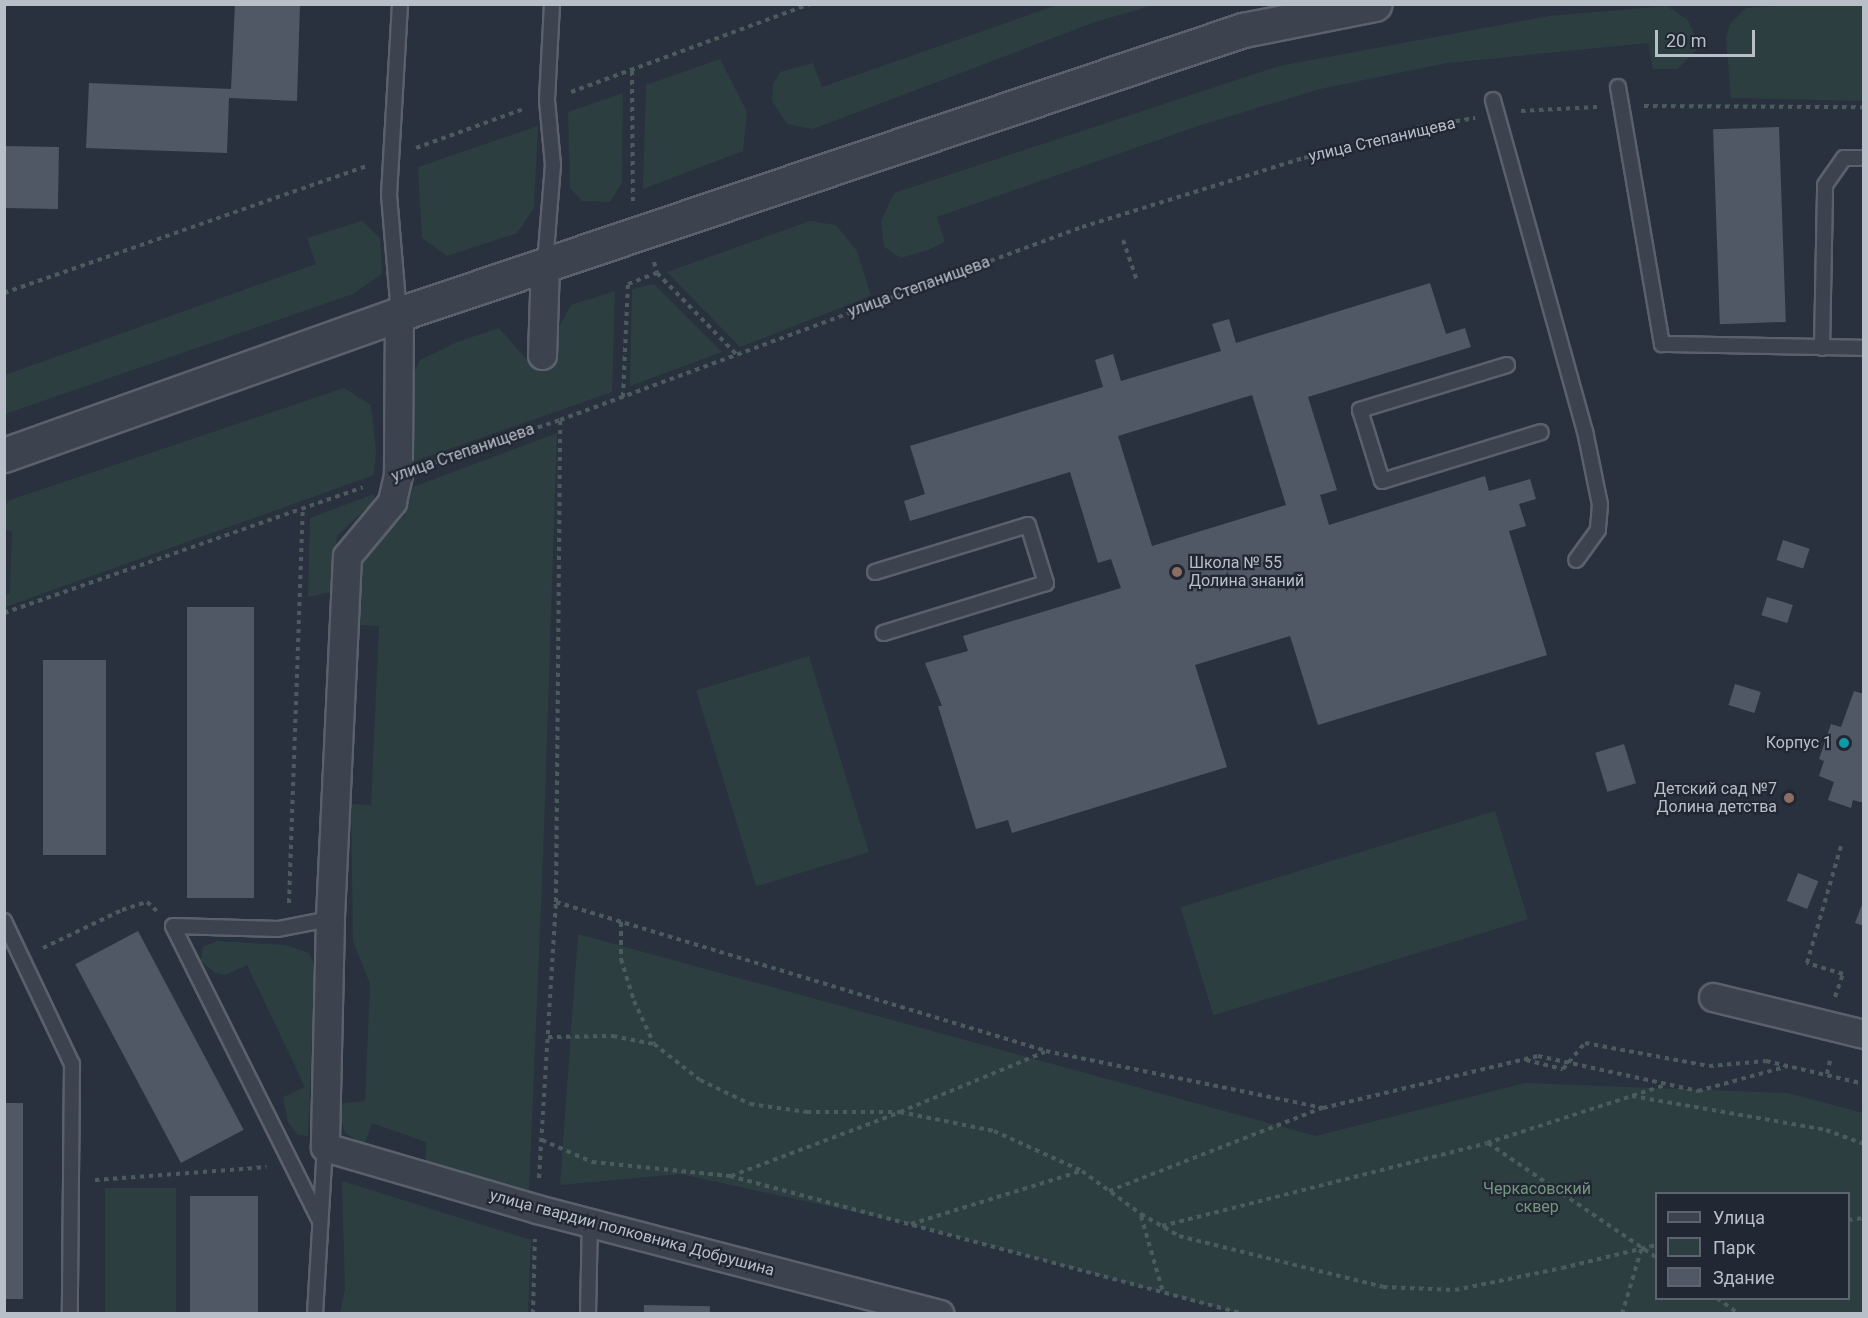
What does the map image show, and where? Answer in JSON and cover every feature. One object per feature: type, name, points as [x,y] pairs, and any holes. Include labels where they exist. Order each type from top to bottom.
[{"type":"street","points":[[4,455],[544,264],[644,233],[1243,30],[1374,4]]},
{"type":"street","points":[[542,355],[544,264]]},
{"type":"street","points":[[325,1147],[330,919],[347,556],[392,502],[398,475],[399,314]]},
{"type":"street","points":[[1713,996],[1863,1034]]},
{"type":"street","name":"улица гвардии полковника Добрушина","points":[[325,1147],[537,1209],[940,1314]]},
{"type":"lane","points":[[399,314],[389,195],[400,4]]},
{"type":"lane","points":[[544,264],[553,165],[547,100],[552,4]]},
{"type":"lane","points":[[1618,87],[1662,344],[1863,348]]},
{"type":"lane","points":[[1493,100],[1585,431],[1600,505],[1598,531],[1576,561]]},
{"type":"lane","points":[[1822,348],[1825,185],[1844,158],[1863,158]]},
{"type":"lane","points":[[1507,365],[1360,410],[1382,481],[1541,432]]},
{"type":"lane","points":[[875,573],[1028,525],[1046,583],[883,633]]},
{"type":"lane","points":[[319,1219],[290,1165],[173,926],[278,929],[330,919]]},
{"type":"lane","points":[[4,921],[72,1064],[70,1314]]},
{"type":"lane","points":[[315,1314],[325,1147]]},
{"type":"lane","points":[[588,1314],[591,1222]]},
{"type":"path","name":"улица Степанищева","points":[[4,613],[560,420],[1082,227],[1304,158],[1420,127],[1541,108],[1732,104],[1863,107]]},
{"type":"path","points":[[1124,240],[1137,281]]},
{"type":"path","points":[[623,397],[628,284],[657,273]]},
{"type":"path","points":[[533,1314],[537,1209],[556,902],[560,420]]},
{"type":"path","points":[[288,927],[303,508]]},
{"type":"path","points":[[1835,995],[1843,974],[1807,963],[1841,846]]},
{"type":"path","points":[[23,958],[122,910],[147,902],[173,926]]},
{"type":"path","points":[[556,902],[1046,1051],[1323,1108]]},
{"type":"path","points":[[621,922],[621,959],[634,1001],[654,1044]]},
{"type":"path","points":[[548,1037],[613,1036],[654,1044],[700,1080],[750,1104],[807,1112],[900,1112],[994,1131],[1082,1171],[1141,1214],[1179,1236],[1383,1287],[1455,1290],[1562,1268],[1655,1245]]},
{"type":"path","points":[[1568,1063],[1585,1043],[1709,1066],[1766,1061],[1863,1084]]},
{"type":"path","points":[[730,1176],[900,1112],[1046,1051]]},
{"type":"path","points":[[1109,1191],[1323,1108],[1538,1056],[1698,1091],[1788,1066]]},
{"type":"path","points":[[1162,1226],[1487,1143],[1668,1085]]},
{"type":"path","points":[[1631,1096],[1826,1130],[1863,1144]]},
{"type":"path","points":[[542,1140],[592,1162],[730,1176],[1244,1314]]},
{"type":"path","points":[[1487,1143],[1655,1256]]},
{"type":"path","points":[[71,1182],[290,1165]]},
{"type":"path","points":[[910,1224],[1082,1171]]},
{"type":"path","points":[[1141,1214],[1163,1293]]},
{"type":"path","points":[[1622,1314],[1642,1247]]},
{"type":"path","points":[[1718,1300],[1739,1314]]},
{"type":"green space","points":[[1060,4],[1154,5],[1095,22],[813,129],[787,124],[772,101],[773,84],[780,72],[813,63],[822,87]]},
{"type":"green space","points":[[1792,5],[1863,5],[1863,101],[1731,98],[1726,38],[1730,24],[1746,8]]},
{"type":"green space","points":[[1667,6],[1688,20],[1700,47],[1677,69],[1653,69],[1648,43],[1447,63],[1320,89],[1201,125],[937,217],[945,242],[928,250],[901,258],[884,247],[881,221],[894,193],[1279,66],[1549,16]]},
{"type":"green space","points":[[720,59],[747,112],[743,151],[643,189],[646,85]]},
{"type":"green space","points":[[623,93],[622,183],[610,202],[582,201],[570,188],[568,112]]},
{"type":"green space","points":[[538,126],[534,208],[517,233],[447,256],[422,238],[418,167]]},
{"type":"green space","points":[[362,221],[380,238],[382,274],[353,294],[5,414],[5,375],[316,264],[307,238]]},
{"type":"green space","points":[[810,221],[836,225],[857,251],[871,296],[740,347],[667,272]]},
{"type":"green space","points":[[654,284],[722,352],[630,386],[632,289]]},
{"type":"green space","points":[[615,291],[612,392],[412,462],[408,386],[420,360],[457,342],[499,328],[535,369],[558,357],[557,330],[571,305]]},
{"type":"green space","points":[[344,388],[371,405],[376,451],[374,475],[5,607],[5,596],[10,593],[12,531],[5,530],[5,505],[10,500]]},
{"type":"green space","points":[[557,433],[529,1190],[426,1162],[426,1142],[372,1123],[364,1145],[345,1133],[337,1104],[365,1101],[370,984],[353,941],[351,804],[371,805],[379,626],[358,625],[361,557],[405,515],[413,487]]},
{"type":"green space","points":[[374,494],[374,501],[337,536],[331,592],[308,597],[310,518]]},
{"type":"green space","points":[[809,656],[869,852],[756,887],[696,690]]},
{"type":"green space","points":[[1495,811],[1528,919],[1213,1015],[1180,907]]},
{"type":"green space","name":"Черкасовский сквер","points":[[578,934],[1316,1136],[1525,1083],[1788,1093],[1863,1113],[1863,1313],[1238,1313],[910,1224],[680,1174],[560,1185]]},
{"type":"green space","points":[[217,941],[286,945],[309,953],[315,966],[308,1136],[298,1135],[288,1122],[283,1097],[305,1087],[247,965],[225,975],[215,973],[201,961],[203,947]]},
{"type":"green space","points":[[342,1181],[531,1240],[528,1313],[340,1313],[345,1289]]},
{"type":"green space","points":[[105,1188],[176,1188],[176,1313],[105,1313]]},
{"type":"building","points":[[235,4],[300,4],[297,101],[229,98],[227,153],[86,148],[89,83],[231,89]]},
{"type":"building","points":[[1779,127],[1786,322],[1720,324],[1713,129]]},
{"type":"building","points":[[4,146],[59,147],[58,209],[4,208]]},
{"type":"building","points":[[1430,283],[1446,334],[1465,328],[1471,347],[1308,397],[1337,490],[1320,495],[1329,525],[1485,476],[1489,491],[1530,479],[1536,499],[1519,504],[1526,526],[1509,531],[1547,655],[1318,725],[1290,636],[1195,665],[1227,767],[1012,833],[1008,820],[976,829],[938,706],[942,706],[925,663],[968,651],[963,636],[1121,588],[1111,559],[1098,563],[1070,472],[910,521],[904,501],[925,494],[910,446],[1103,387],[1095,360],[1113,354],[1121,381],[1221,351],[1212,324],[1229,319],[1236,343]],"holes":[[[1252,395],[1286,505],[1152,546],[1118,436]]]},
{"type":"building","points":[[1783,540],[1810,549],[1803,569],[1777,560]]},
{"type":"building","points":[[1767,597],[1793,605],[1787,623],[1761,615]]},
{"type":"building","points":[[187,607],[254,607],[254,898],[187,898]]},
{"type":"building","points":[[43,660],[106,660],[106,855],[43,855]]},
{"type":"building","points":[[1735,684],[1761,692],[1754,713],[1729,705]]},
{"type":"building","name":"Корпус 1","points":[[1854,691],[1864,694],[1864,803],[1853,800],[1851,808],[1828,800],[1834,782],[1819,776],[1824,761],[1819,759],[1831,724],[1841,727]]},
{"type":"building","points":[[1624,744],[1636,783],[1607,792],[1595,753]]},
{"type":"building","points":[[1798,873],[1818,881],[1807,909],[1787,901]]},
{"type":"building","points":[[1864,902],[1864,926],[1855,923]]},
{"type":"building","points":[[138,931],[244,1130],[181,1163],[75,964]]},
{"type":"building","points":[[4,1103],[23,1103],[23,1299],[4,1299]]},
{"type":"building","points":[[190,1196],[258,1196],[258,1314],[190,1314]]},
{"type":"building","points":[[644,1305],[710,1306],[710,1314],[644,1314]]},
{"type":"place","name":"Школа № 55 Долина знаний","points":[[1177,572]]},
{"type":"place","name":"Корпус 1","points":[[1844,743]]},
{"type":"place","name":"Детский сад №7 Долина детства","points":[[1789,798]]}]
